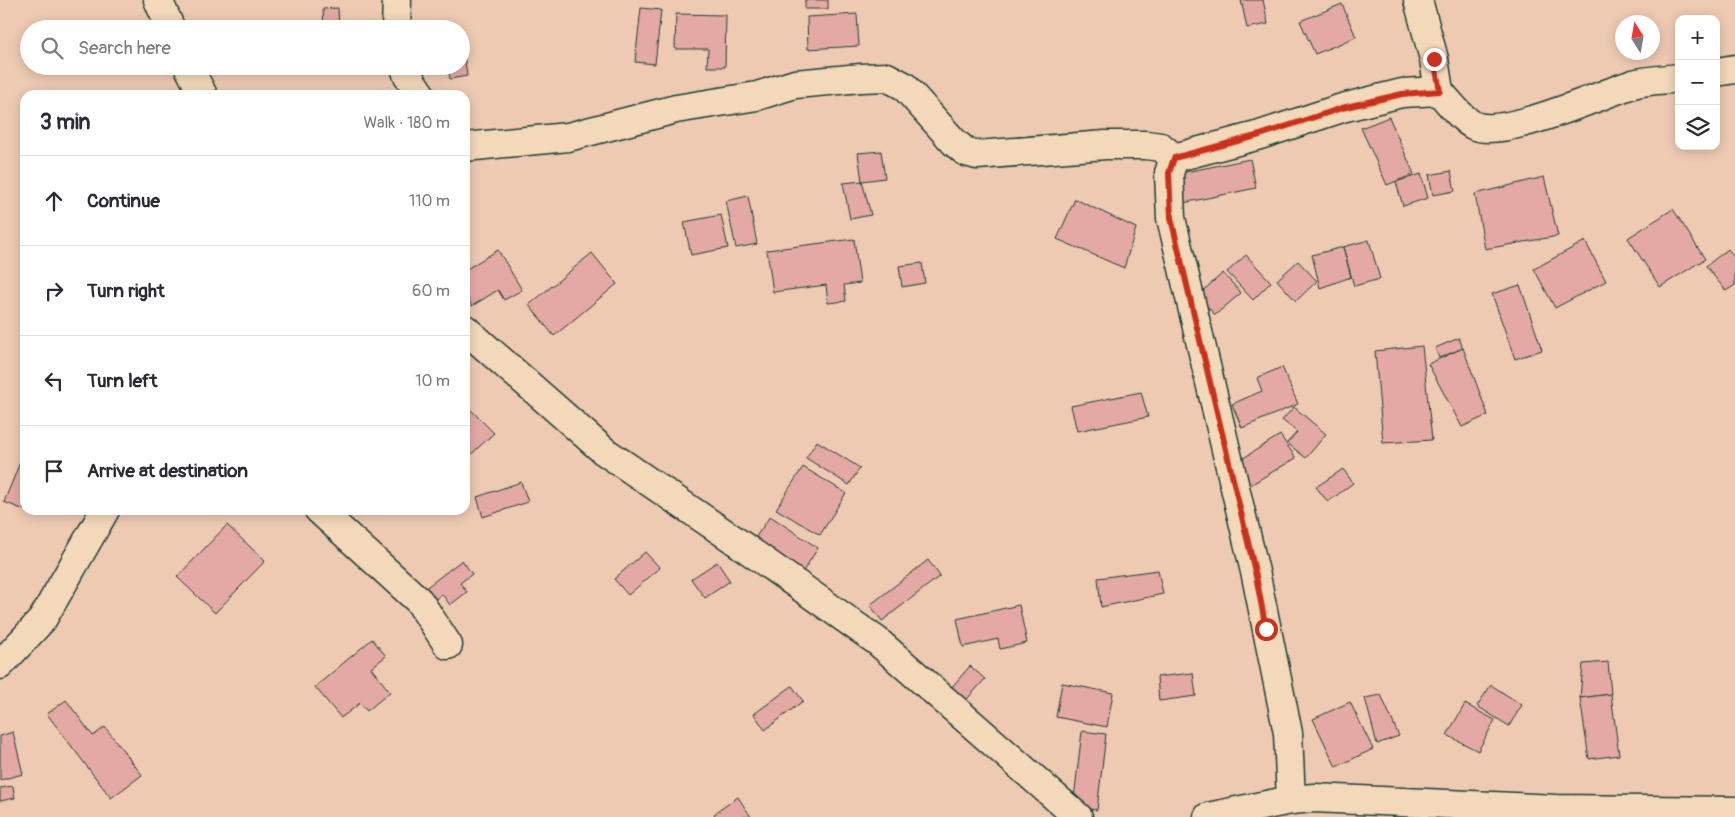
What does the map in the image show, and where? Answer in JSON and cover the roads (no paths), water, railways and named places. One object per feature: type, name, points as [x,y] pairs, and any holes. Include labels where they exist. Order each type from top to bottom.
[{"type":"street","points":[[158,0],[167,20]]},
{"type":"street","points":[[396,20],[397,0]]},
{"type":"street","points":[[1418,0],[1434,59],[1440,91],[1458,112],[1474,126],[1494,129],[1542,117],[1635,84],[1675,79]]},
{"type":"street","points":[[1720,71],[1735,69]]},
{"type":"street","points":[[193,75],[200,90]]},
{"type":"street","points":[[408,75],[418,90]]},
{"type":"street","points":[[470,147],[568,137],[676,109],[757,96],[795,84],[887,77],[904,86],[954,142],[966,152],[977,155],[1096,146],[1146,145],[1161,147],[1174,158]]},
{"type":"street","points":[[1174,158],[1260,135],[1342,108],[1402,94],[1440,91]]},
{"type":"street","points":[[1174,158],[1169,173],[1171,218],[1256,576],[1288,733],[1291,800]]},
{"type":"street","points":[[470,333],[604,451],[877,641],[1078,817]]},
{"type":"street","points":[[0,665],[42,620],[102,515]]},
{"type":"street","points":[[324,515],[419,601],[448,645]]},
{"type":"street","points":[[1208,817],[1291,800],[1314,798],[1557,809],[1735,811]]}]
